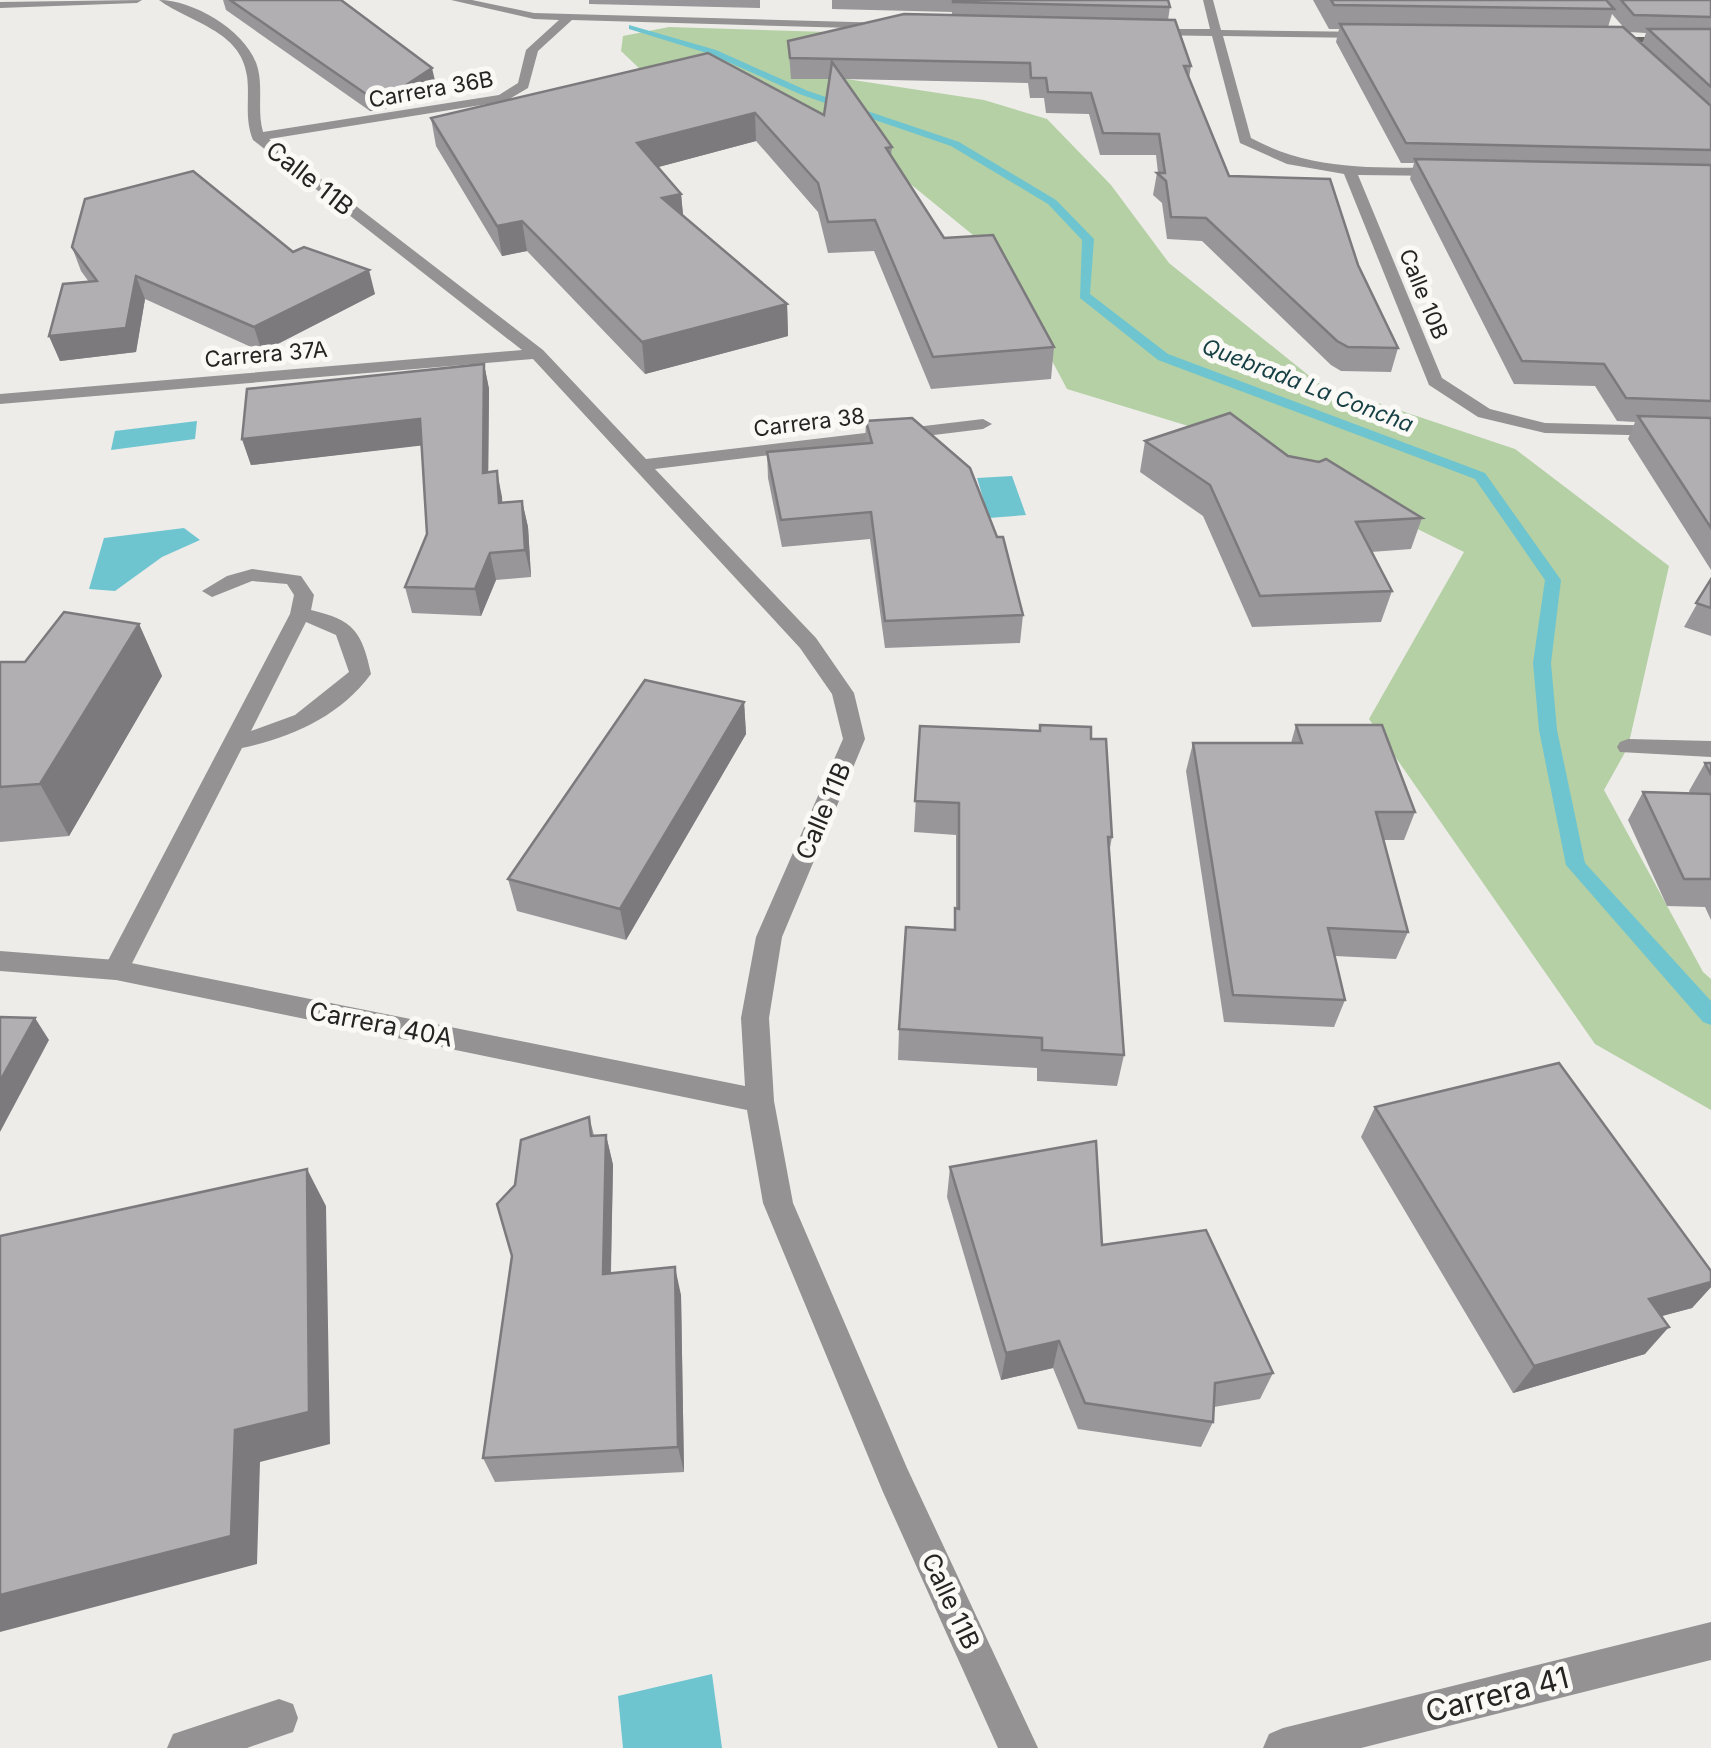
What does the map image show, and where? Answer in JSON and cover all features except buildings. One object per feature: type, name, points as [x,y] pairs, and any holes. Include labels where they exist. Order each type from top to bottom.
[{"type":"street","points":[[0,5],[137,0]]},
{"type":"street","name":"Calle 11B","points":[[164,0],[237,41],[253,71],[250,116],[258,137],[537,354],[808,643],[843,693],[854,739],[769,937],[755,1018],[760,1100],[778,1203],[895,1480],[1018,1748]]},
{"type":"street","points":[[456,0],[517,14],[568,18],[901,26]]},
{"type":"street","points":[[1208,0],[1245,140],[1270,157],[1309,169],[1463,172]]},
{"type":"street","name":"Carrera 36B","points":[[258,137],[502,98],[524,85],[532,50],[568,18]]},
{"type":"street","points":[[1140,32],[1376,36]]},
{"type":"street","points":[[1642,58],[1615,36],[1711,40]]},
{"type":"street","name":"Calle 10B","points":[[1349,170],[1435,381],[1484,413],[1545,428],[1711,432]]},
{"type":"street","name":"Carrera 37A","points":[[0,399],[537,354]]},
{"type":"street","name":"Carrera 38","points":[[641,465],[983,424]]},
{"type":"street","points":[[116,970],[300,614],[304,595],[294,580],[264,572],[241,575],[212,591]]},
{"type":"street","points":[[234,742],[285,731],[322,710],[360,674],[353,640],[337,622],[300,614]]},
{"type":"street","points":[[1628,747],[1711,749]]},
{"type":"street","name":"Carrera 40A","points":[[0,961],[116,970],[760,1100]]},
{"type":"street","name":"Carrera 41","points":[[1284,1748],[1711,1641]]},
{"type":"street","points":[[188,1748],[279,1718]]},
{"type":"green space","points":[[669,27],[828,32],[840,78],[984,100],[1047,119],[1111,185],[1169,263],[1318,383],[1515,449],[1669,566],[1628,747],[1604,790],[1703,972],[1711,979],[1711,1110],[1595,1044],[1369,719],[1464,552],[1244,443],[1067,389],[995,253],[881,160],[641,70],[621,51],[623,36]]},
{"type":"water","points":[[197,421],[195,439],[111,450],[115,431]]},
{"type":"water","points":[[1012,476],[1026,515],[989,518],[977,478]]},
{"type":"water","points":[[184,528],[200,540],[162,557],[115,591],[89,589],[104,538]]},
{"type":"water","points":[[712,1674],[722,1748],[623,1748],[618,1696]]},
{"type":"waterway","name":"Quebrada La Concha","points":[[632,27],[713,52],[805,93],[955,144],[1052,202],[1088,239],[1084,295],[1163,357],[1480,476],[1553,580],[1542,663],[1548,730],[1576,865],[1711,1016]]}]
